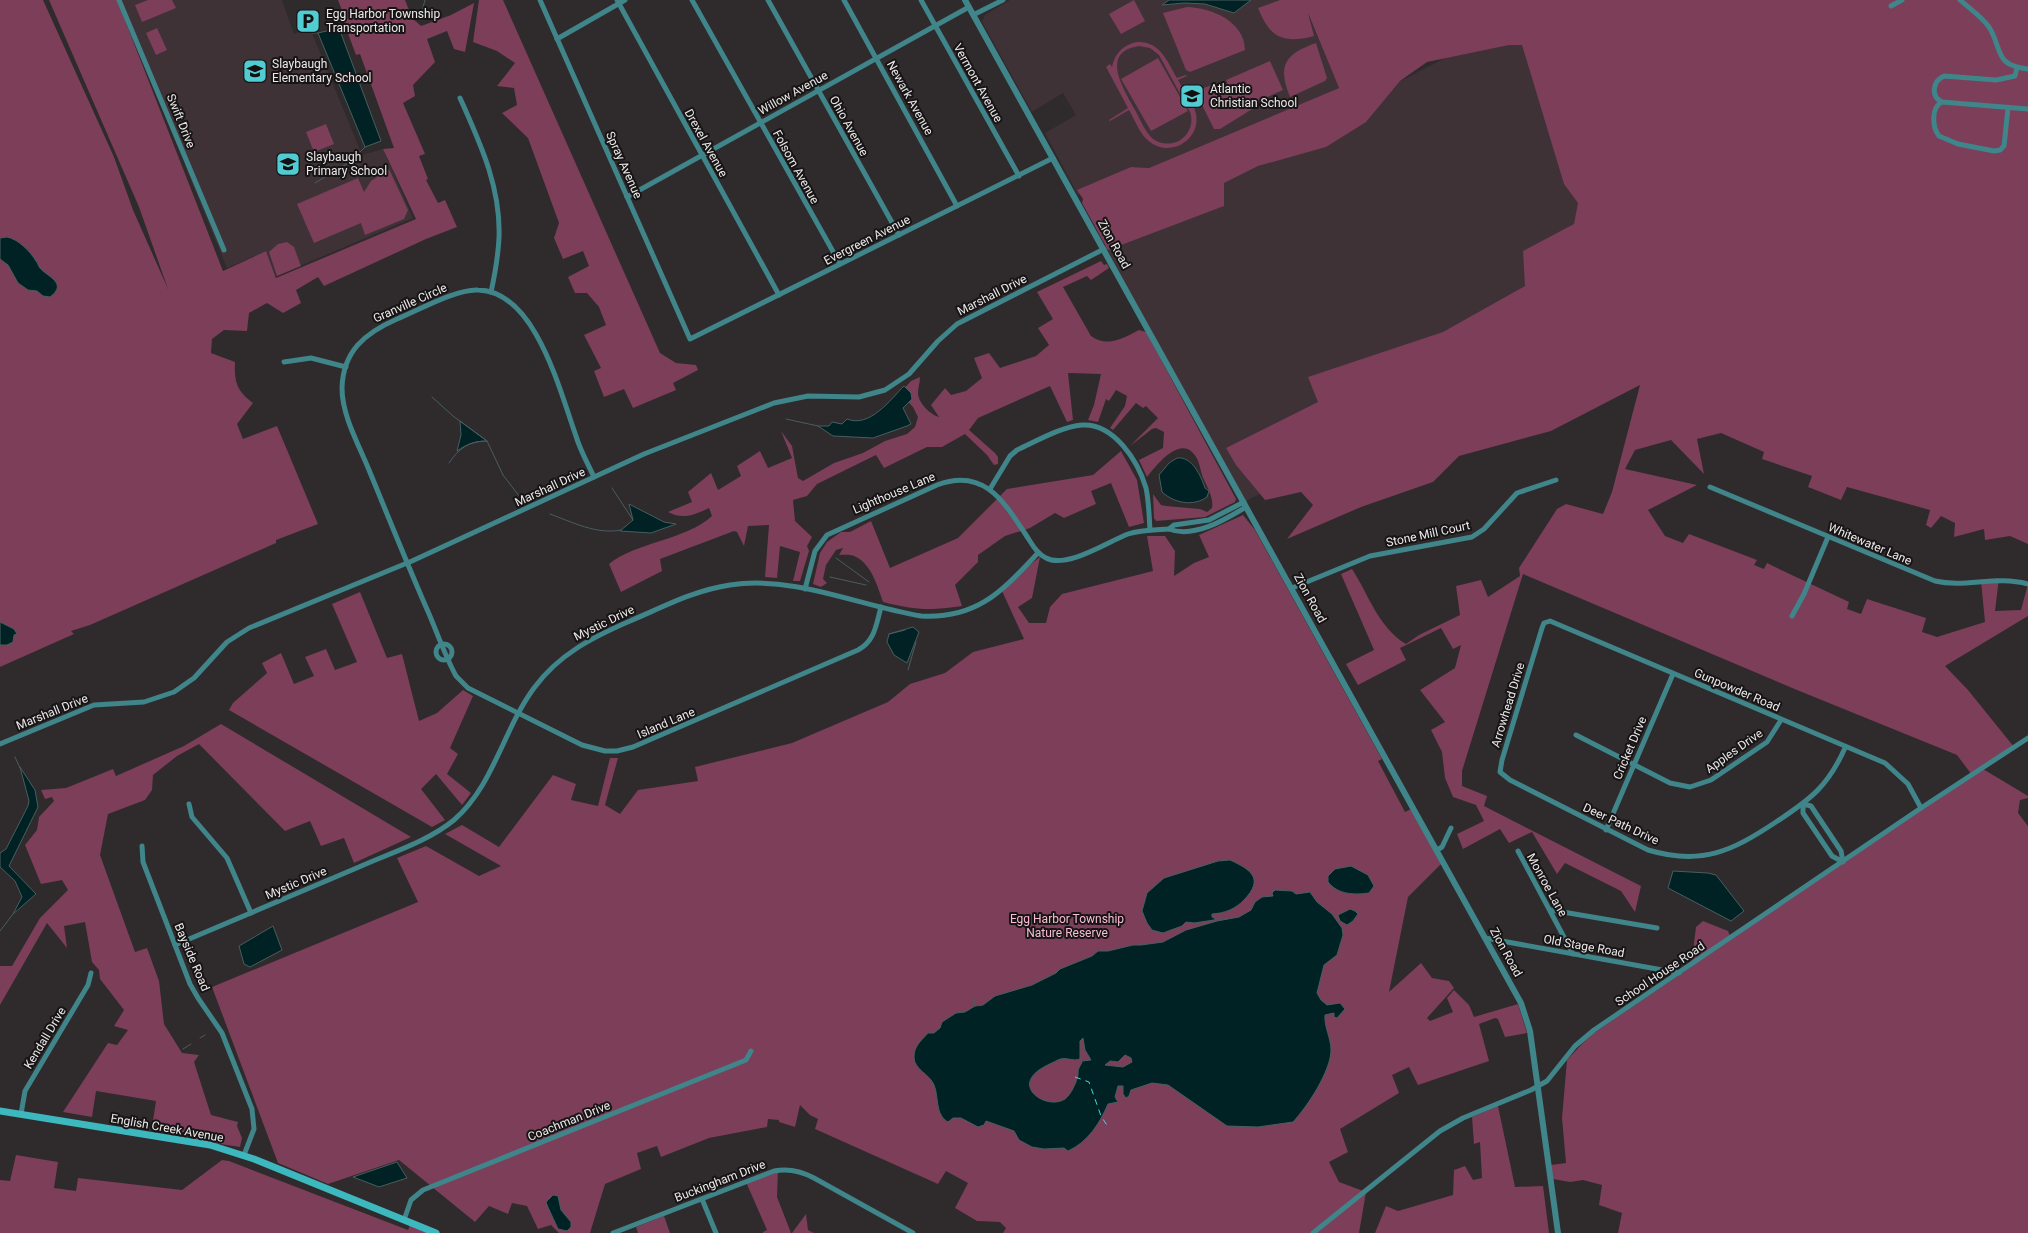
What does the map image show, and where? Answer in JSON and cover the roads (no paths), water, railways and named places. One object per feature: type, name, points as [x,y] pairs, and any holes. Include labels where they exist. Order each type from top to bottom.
[{"type":"main road","name":"English Creek Avenue","points":[[0,1111],[210,1145],[244,1155],[436,1233]]},
{"type":"street","name":"Swift Drive","points":[[119,0],[224,250]]},
{"type":"street","name":"Spray Avenue","points":[[540,0],[690,339]]},
{"type":"street","points":[[557,39],[618,2],[625,0]]},
{"type":"street","name":"Folsom Avenue","points":[[692,0],[840,264]]},
{"type":"street","name":"Ohio Avenue","points":[[768,0],[899,234]]},
{"type":"street","name":"Newark Avenue","points":[[844,0],[957,206]]},
{"type":"street","name":"Vermont Avenue","points":[[921,0],[1019,176]]},
{"type":"street","name":"Zion Road","points":[[965,0],[1525,1011],[1530,1031],[1558,1233]]},
{"type":"street","points":[[974,15],[1003,0]]},
{"type":"street","points":[[1891,6],[1902,0]]},
{"type":"street","points":[[1960,0],[1989,28],[1998,52],[2003,58],[2017,68],[2028,69]]},
{"type":"street","name":"Drexel Avenue","points":[[618,2],[701,156],[779,294]]},
{"type":"street","name":"Willow Avenue","points":[[627,197],[969,7]]},
{"type":"street","points":[[2017,68],[2015,76],[1996,80],[1951,75],[1942,77],[1935,84],[1934,90],[1938,100],[1942,102],[2028,109]]},
{"type":"street","points":[[460,98],[487,162],[498,204],[499,244],[491,292]]},
{"type":"street","points":[[1942,102],[1937,105],[1934,113],[1934,123],[1939,136],[1958,144],[1994,151],[2001,149],[2004,144],[2008,108]]},
{"type":"street","name":"Evergreen Avenue","points":[[690,339],[1053,158]]},
{"type":"street","name":"Marshall Drive","points":[[0,744],[94,705],[140,702],[164,696],[188,682],[221,648],[241,632],[407,563],[644,454],[780,401],[808,396],[859,398],[885,390],[909,374],[941,337],[960,322],[1104,249]]},
{"type":"street","name":"Granville Circle","points":[[407,563],[348,417],[343,396],[346,367],[350,356],[361,341],[379,327],[464,291],[479,290],[491,292],[508,299],[519,310],[539,340],[561,392],[575,435],[594,477]]},
{"type":"street","points":[[284,362],[310,358],[346,367]]},
{"type":"street","points":[[990,489],[1010,456],[1017,450],[1074,426],[1096,427],[1108,432],[1121,444],[1137,466],[1147,495],[1150,530]]},
{"type":"street","name":"Stone Mill Court","points":[[1292,588],[1370,556],[1472,537],[1484,529],[1517,493],[1556,480]]},
{"type":"street","name":"Lighthouse Lane","points":[[805,589],[815,551],[820,542],[831,532],[945,482],[968,481],[990,489],[1002,500],[1038,553]]},
{"type":"street","name":"Whitewater Lane","points":[[1710,487],[1935,581],[1960,584],[2005,580],[2028,584]]},
{"type":"street","points":[[1038,553],[1051,560],[1067,560],[1128,534],[1209,520],[1245,504]]},
{"type":"street","points":[[1792,616],[1804,594],[1828,537]]},
{"type":"street","name":"Mystic Drive","points":[[175,945],[407,846],[445,827],[475,798],[486,780],[518,713],[532,691],[545,675],[577,647],[597,635],[685,597],[716,587],[742,583],[775,584],[805,589],[906,613],[933,616],[956,614],[971,609],[1000,592],[1038,553]]},
{"type":"street","name":"Island Lane","points":[[407,563],[442,644]]},
{"type":"street","name":"Island Lane","points":[[448,659],[456,676],[464,685],[587,747],[611,751],[633,748],[862,648],[873,636],[881,607]]},
{"type":"street","name":"Gunpowder Road","points":[[1539,639],[1544,623],[1555,622],[1845,748],[1885,763],[1908,784],[1921,808]]},
{"type":"street","name":"Arrowhead Drive","points":[[1503,776],[1500,772],[1502,760],[1539,639]]},
{"type":"street","name":"Island Lane","points":[[442,644],[447,644],[451,648],[452,653],[448,659],[442,660],[437,654],[438,647],[442,644]]},
{"type":"street","name":"Cricket Drive","points":[[1606,830],[1673,674]]},
{"type":"street","name":"Apples Drive","points":[[1576,735],[1677,786],[1699,785],[1711,780],[1767,742],[1781,720]]},
{"type":"street","name":"School House Road","points":[[1313,1233],[1440,1131],[1471,1114],[1538,1086],[1552,1076],[1571,1051],[1586,1036],[1921,808],[2028,738]]},
{"type":"street","name":"Deer Path Drive","points":[[1503,776],[1640,847],[1660,854],[1678,857],[1706,856],[1728,850],[1746,842],[1803,804],[1821,788],[1831,775],[1845,748]]},
{"type":"street","points":[[190,804],[192,817],[227,858],[252,913]]},
{"type":"street","points":[[1803,804],[1811,806],[1841,851],[1843,862],[1832,856],[1803,813],[1803,804]]},
{"type":"street","points":[[1437,850],[1442,847],[1451,828]]},
{"type":"street","name":"Bayside Road","points":[[142,846],[143,862],[194,992],[222,1033],[252,1109],[254,1129],[244,1155]]},
{"type":"street","name":"Monroe Lane","points":[[1518,852],[1551,910],[1573,954]]},
{"type":"street","points":[[1551,910],[1657,928]]},
{"type":"street","name":"Old Stage Road","points":[[1485,938],[1679,974]]},
{"type":"street","name":"Kendall Drive","points":[[21,1114],[24,1093],[88,985],[91,974]]},
{"type":"street","name":"Coachman Drive","points":[[404,1220],[411,1200],[423,1190],[746,1060],[751,1051]]},
{"type":"street","name":"Buckingham Drive","points":[[613,1233],[774,1171],[794,1170],[814,1178],[913,1233]]},
{"type":"street","points":[[702,1199],[716,1233]]},
{"type":"water","points":[[1169,0],[1251,0],[1234,13],[1205,4],[1162,5]]},
{"type":"water","points":[[339,28],[381,141],[365,147],[318,33]]},
{"type":"water","points":[[7,237],[23,246],[40,268],[57,284],[55,292],[50,297],[43,296],[37,291],[28,290],[18,283],[8,265],[0,259],[0,238]]},
{"type":"water","points":[[904,386],[911,393],[912,399],[903,408],[911,424],[907,426],[873,438],[833,436],[818,426],[829,426],[832,422],[842,424],[847,419],[855,421],[864,420],[879,411]]},
{"type":"water","points":[[460,421],[487,441],[471,443],[457,451],[461,435]]},
{"type":"water","points":[[1177,458],[1187,460],[1195,468],[1205,488],[1209,491],[1207,497],[1190,503],[1172,499],[1162,492],[1159,475],[1169,463]]},
{"type":"water","points":[[629,504],[664,522],[676,524],[651,533],[620,531],[633,520]]},
{"type":"water","points":[[0,622],[14,629],[17,634],[14,635],[13,642],[7,645],[0,645]]},
{"type":"water","points":[[913,627],[919,632],[907,663],[894,655],[887,642],[889,634]]},
{"type":"water","points":[[20,767],[35,790],[38,807],[9,866],[36,894],[13,914],[22,897],[15,881],[0,867],[0,853],[6,849],[28,806],[29,801]]},
{"type":"water","points":[[1230,860],[1253,876],[1254,881],[1250,893],[1241,903],[1230,910],[1212,914],[1212,917],[1216,919],[1214,920],[1194,923],[1186,922],[1182,926],[1163,933],[1152,930],[1142,911],[1147,893],[1164,878],[1218,861]]},
{"type":"water","points":[[1351,866],[1368,875],[1374,886],[1369,893],[1353,894],[1342,892],[1328,882],[1328,876],[1335,869]]},
{"type":"water","points":[[1673,871],[1716,875],[1744,911],[1731,921],[1668,888]]},
{"type":"water","points":[[1275,890],[1292,891],[1296,894],[1310,892],[1317,902],[1332,914],[1342,928],[1343,935],[1337,955],[1324,965],[1317,993],[1327,1005],[1340,1003],[1345,1009],[1337,1018],[1334,1017],[1334,1013],[1325,1015],[1331,1046],[1330,1059],[1323,1078],[1293,1122],[1258,1127],[1227,1126],[1168,1085],[1152,1083],[1131,1090],[1126,1098],[1123,1094],[1123,1086],[1118,1086],[1115,1097],[1118,1102],[1108,1104],[1101,1118],[1082,1143],[1068,1151],[1064,1148],[1044,1149],[1032,1147],[1019,1140],[1014,1131],[986,1121],[984,1125],[978,1127],[961,1118],[953,1118],[948,1122],[941,1115],[934,1085],[919,1069],[914,1057],[915,1050],[920,1041],[928,1033],[934,1033],[940,1028],[942,1022],[956,1013],[965,1012],[975,1006],[983,1005],[995,996],[1032,985],[1060,969],[1092,956],[1098,951],[1163,942],[1186,930],[1239,917],[1251,910],[1255,902],[1262,897],[1273,896],[1272,893]],"holes":[[[1083,1038],[1085,1050],[1091,1060],[1082,1061],[1075,1084],[1067,1097],[1059,1102],[1052,1102],[1045,1101],[1034,1094],[1030,1089],[1030,1083],[1034,1074],[1061,1059],[1080,1059],[1080,1041]],[[1125,1055],[1131,1058],[1132,1062],[1123,1067],[1105,1065],[1110,1061],[1118,1062]]]},
{"type":"water","points":[[1350,909],[1358,914],[1347,925],[1340,921],[1338,915]]},
{"type":"water","points":[[273,926],[282,950],[250,967],[244,964],[239,946]]},
{"type":"water","points":[[397,1162],[407,1178],[379,1187],[353,1177]]},
{"type":"water","points":[[553,1195],[558,1196],[561,1210],[571,1222],[571,1227],[567,1231],[558,1229],[546,1202]]},
{"type":"waterway","points":[[422,11],[425,0]]},
{"type":"waterway","points":[[312,33],[318,33]]},
{"type":"waterway","points":[[315,183],[350,162],[365,147]]},
{"type":"waterway","points":[[432,397],[453,416],[487,441],[503,475],[520,497]]},
{"type":"waterway","points":[[786,419],[818,426]]},
{"type":"waterway","points":[[449,463],[465,446],[475,442],[487,441]]},
{"type":"waterway","points":[[612,488],[633,520]]},
{"type":"waterway","points":[[550,514],[594,529],[603,531],[621,530]]},
{"type":"waterway","points":[[836,558],[869,582]]},
{"type":"waterway","points":[[830,577],[866,585]]},
{"type":"waterway","points":[[889,634],[905,630]]},
{"type":"waterway","points":[[908,670],[916,642]]},
{"type":"waterway","points":[[15,757],[20,768]]},
{"type":"waterway","points":[[0,931],[13,914]]},
{"type":"waterway","points":[[1216,919],[1227,919]]},
{"type":"waterway","points":[[973,996],[975,1006]]},
{"type":"waterway","points":[[200,1038],[205,1035]]},
{"type":"waterway","points":[[183,1049],[191,1044]]},
{"type":"place","name":"Egg Harbor Township Transportation","points":[[308,21]]},
{"type":"place","name":"Slaybaugh Elementary School","points":[[255,71]]},
{"type":"place","name":"Atlantic Christian School","points":[[1192,96]]},
{"type":"place","name":"Slaybaugh Primary School","points":[[288,164]]},
{"type":"park label","name":"Egg Harbor Township Nature Reserve","points":[[1067,926]]}]
